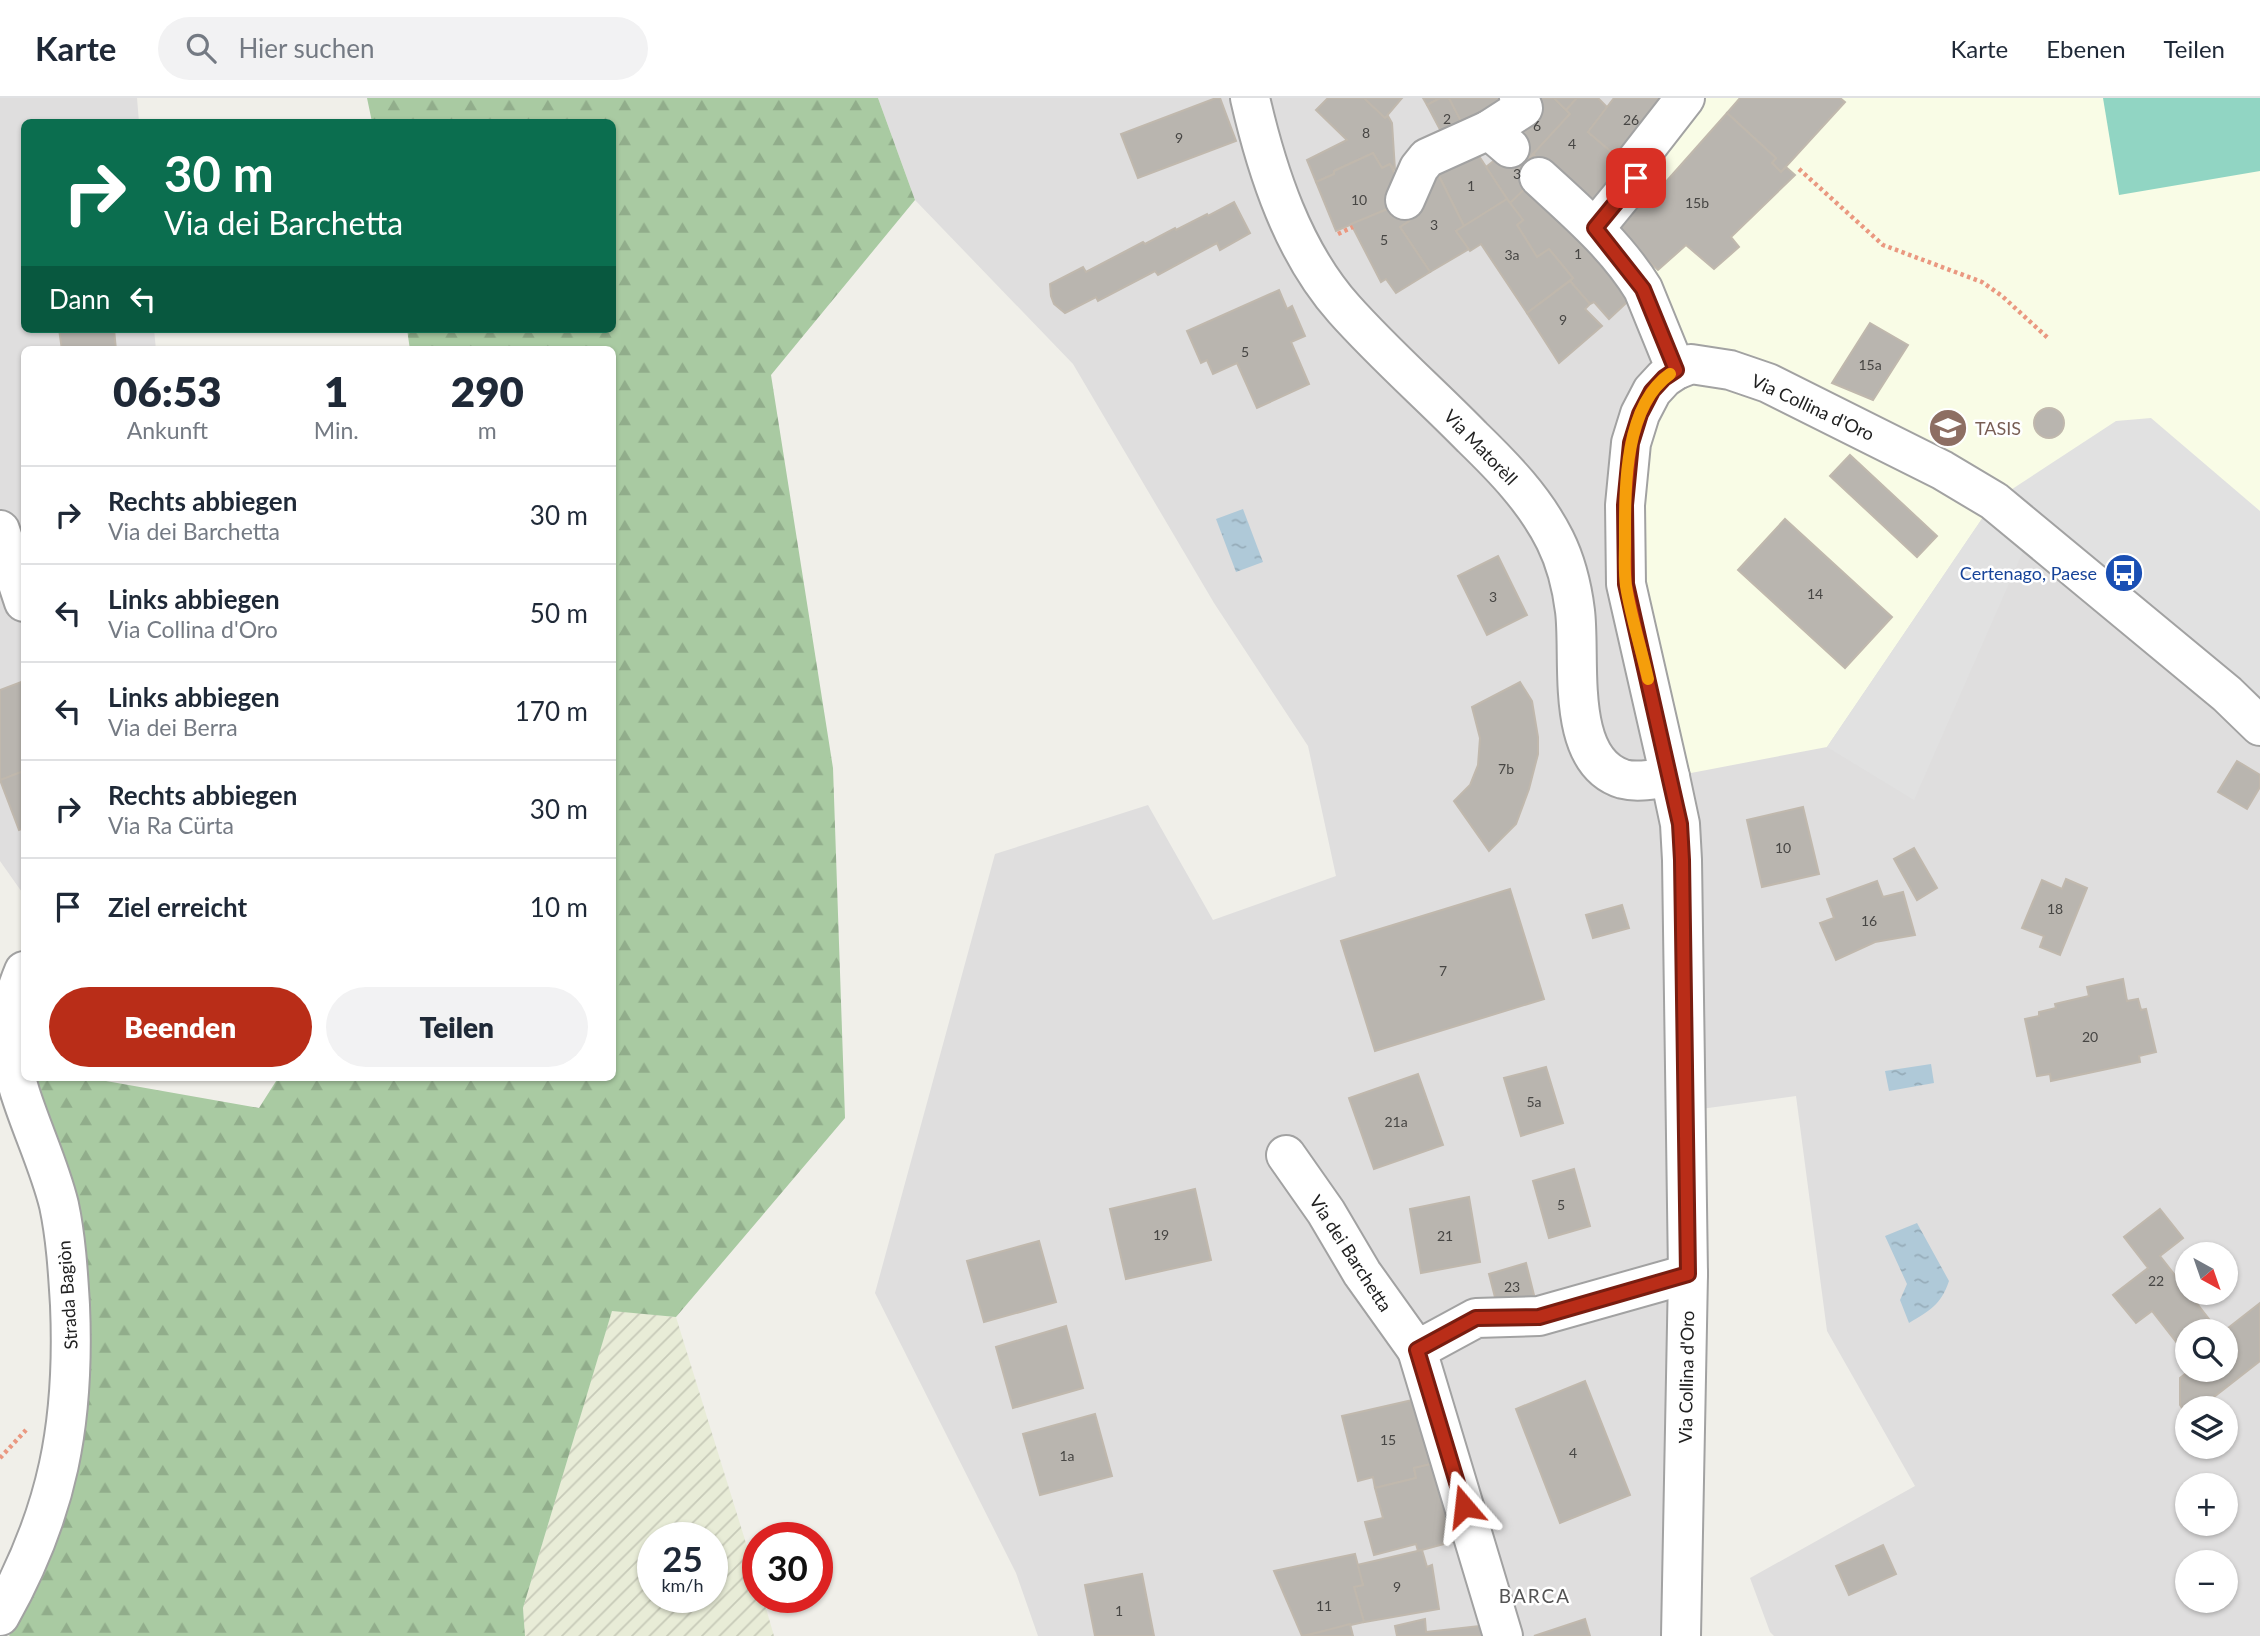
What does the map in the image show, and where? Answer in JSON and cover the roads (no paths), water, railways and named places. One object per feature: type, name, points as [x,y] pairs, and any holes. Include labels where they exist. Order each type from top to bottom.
[{"type":"street","name":"Via Matorèll","points":[[1250,98],[1278,196],[1303,249],[1318,273],[1343,309],[1504,468],[1532,502],[1555,540],[1569,576],[1575,609],[1579,719],[1591,754],[1621,779],[1637,781],[1670,777]]},
{"type":"street","points":[[1595,228],[1636,178],[1636,161],[1685,98]]},
{"type":"street","points":[[1405,200],[1419,168],[1427,158],[1499,139],[1525,101]]},
{"type":"street","points":[[1539,177],[1595,228],[1643,289],[1676,370]]},
{"type":"street","name":"Via Collina d'Oro","points":[[1681,1636],[1688,1274],[1682,860],[1680,824],[1626,584],[1625,505],[1631,443],[1640,414],[1652,391],[1664,378],[1691,364],[1730,370],[1768,383],[1942,470],[1994,501],[2207,677],[2260,726]]},
{"type":"street","points":[[0,530],[21,593]]},
{"type":"street","name":"Strada Bagiòn","points":[[0,1616],[27,1564],[56,1481],[70,1404],[72,1370],[67,1253],[59,1207],[50,1171],[17,1080],[9,1047],[10,1020],[15,992],[21,978]]},
{"type":"street","name":"Via dei Barchetta","points":[[1286,1155],[1326,1212],[1362,1273],[1417,1350],[1503,1636]]},
{"type":"street","points":[[1417,1350],[1476,1318],[1539,1317],[1688,1274]]},
{"type":"water","points":[[1243,509],[1263,562],[1236,572],[1216,519]]},
{"type":"water","points":[[1931,1064],[1934,1083],[1889,1091],[1885,1071]]},
{"type":"water","points":[[1917,1223],[1949,1281],[1938,1302],[1909,1323],[1900,1300],[1907,1284],[1885,1236]]},
{"type":"place","name":"TASIS","points":[[1948,428]]},
{"type":"place","name":"Certenago, Paese","points":[[2124,573]]},
{"type":"district","name":"BARCA","points":[[1535,1595]]}]
